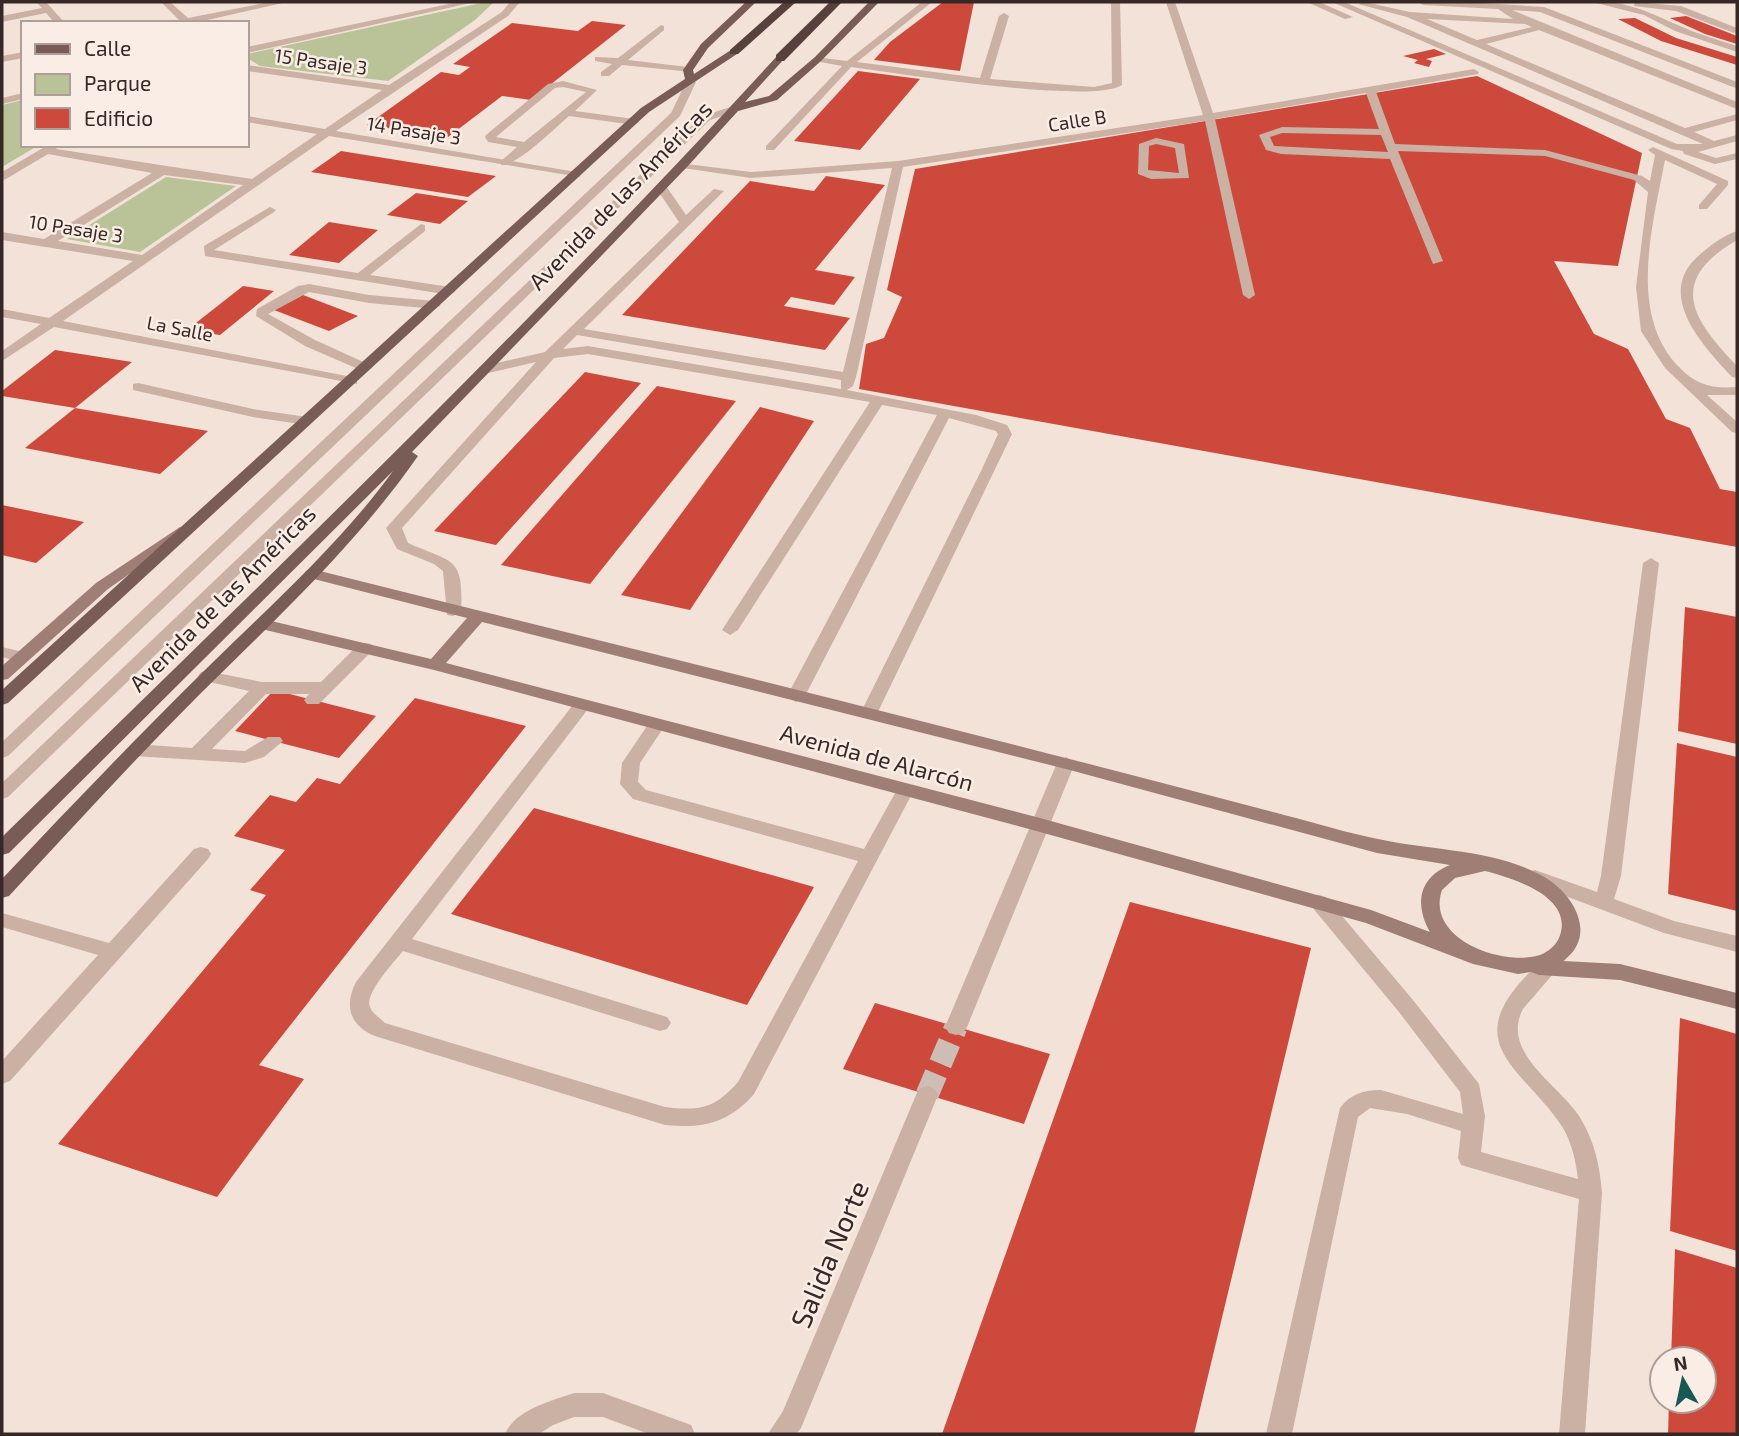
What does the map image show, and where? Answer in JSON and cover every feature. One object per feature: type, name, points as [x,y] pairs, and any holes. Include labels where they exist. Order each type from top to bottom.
[{"type":"highway","points":[[734,52],[790,2]]},
{"type":"highway","points":[[780,58],[836,2]]},
{"type":"main road","points":[[689,76],[704,46],[751,2]]},
{"type":"main road","points":[[737,108],[773,98],[818,59],[874,3]]},
{"type":"main road","points":[[689,76],[734,52]]},
{"type":"main road","points":[[737,108],[780,58]]},
{"type":"main road","name":"Avenida de las Américas","points":[[2,699],[645,110],[689,76]]},
{"type":"main road","name":"Avenida de las Américas","points":[[2,848],[427,429],[737,108]]},
{"type":"main road","points":[[2,891],[134,750],[312,574],[381,498],[427,429]]},
{"type":"main road","name":"Avenida de las Américas","points":[[2,675],[102,586],[186,528]]},
{"type":"main road","name":"Avenida de Alarcón","points":[[312,574],[1066,763],[1377,846],[1485,864]]},
{"type":"main road","points":[[435,665],[477,617]]},
{"type":"main road","name":"Avenida de Alarcón","points":[[263,624],[435,665],[1040,825],[1370,917],[1473,956]]},
{"type":"main road","points":[[1554,961],[1572,939],[1573,922],[1565,905],[1551,888],[1530,875],[1507,867],[1485,864],[1464,866],[1447,873],[1435,883],[1429,897],[1430,912],[1438,929],[1453,944],[1473,956],[1496,964],[1521,967],[1554,961],[1620,972],[1737,1001]]},
{"type":"street","points":[[165,2],[183,21]]},
{"type":"street","points":[[189,21],[282,2]]},
{"type":"street","points":[[248,50],[470,2]]},
{"type":"street","points":[[2,357],[391,88],[505,13],[515,2]]},
{"type":"street","points":[[770,148],[849,64],[926,2]]},
{"type":"street","points":[[818,59],[984,82],[1094,90],[1117,85],[1116,2]]},
{"type":"street","points":[[1170,2],[1208,116],[1249,295]]},
{"type":"street","points":[[1312,2],[1426,51]]},
{"type":"street","points":[[1337,2],[1708,160],[1737,156]]},
{"type":"street","points":[[1357,2],[1410,15],[1715,145]]},
{"type":"street","points":[[1423,2],[1547,11],[1737,85]]},
{"type":"street","points":[[1597,2],[1636,10],[1678,29],[1737,49]]},
{"type":"street","points":[[1609,2],[1678,8],[1737,31]]},
{"type":"street","points":[[2,19],[44,6],[58,21]]},
{"type":"street","points":[[1496,6],[1530,23],[1737,106]]},
{"type":"street","points":[[1410,15],[1530,23]]},
{"type":"street","points":[[984,82],[1004,16]]},
{"type":"street","points":[[1477,43],[1541,27]]},
{"type":"street","points":[[605,74],[661,28]]},
{"type":"street","points":[[2,59],[21,55]]},
{"type":"street","points":[[1438,56],[1724,183],[1703,208]]},
{"type":"street","points":[[598,59],[689,76]]},
{"type":"street","name":"15 Pasaje 3","points":[[248,68],[391,88]]},
{"type":"street","name":"Calle B","points":[[683,165],[751,175],[898,164],[1150,127],[1475,72]]},
{"type":"street","name":"Avenida de las Américas","points":[[2,751],[676,114],[689,76]]},
{"type":"street","points":[[505,163],[529,146],[592,90],[563,84],[552,86],[490,136],[492,140],[529,146]]},
{"type":"street","points":[[1369,88],[1437,261]]},
{"type":"street","points":[[2,101],[21,96]]},
{"type":"street","name":"Avenida de las Américas","points":[[2,793],[706,118],[737,108]]},
{"type":"street","points":[[568,113],[634,122]]},
{"type":"street","points":[[1658,139],[1737,117]]},
{"type":"street","name":"14 Pasaje 3","points":[[248,119],[576,175]]},
{"type":"street","points":[[1150,127],[1156,141]]},
{"type":"street","points":[[1385,132],[1282,130],[1264,135],[1270,148],[1281,152],[1545,153],[1638,178],[1654,192]]},
{"type":"street","points":[[1675,147],[1695,149],[1737,138]]},
{"type":"street","points":[[1156,141],[1180,146],[1185,176],[1151,176],[1142,172],[1144,144],[1156,141]]},
{"type":"street","points":[[2,177],[52,148],[162,171],[254,183]]},
{"type":"street","points":[[1661,153],[1646,246],[1643,308],[1646,326],[1655,348],[1686,383],[1737,429]]},
{"type":"street","points":[[843,393],[893,194],[898,164]]},
{"type":"street","points":[[46,244],[162,171]]},
{"type":"street","points":[[662,188],[685,222]]},
{"type":"street","points":[[453,611],[453,570],[448,564],[402,546],[394,528],[550,355],[718,191]]},
{"type":"street","points":[[270,210],[208,249],[209,253],[450,291]]},
{"type":"street","points":[[360,277],[421,228]]},
{"type":"street","points":[[1737,235],[1706,253],[1695,264],[1687,278],[1685,291],[1694,320],[1704,336],[1737,374]]},
{"type":"street","name":"10 Pasaje 3","points":[[2,236],[145,259]]},
{"type":"street","points":[[365,368],[289,331],[262,316],[262,312],[302,289],[435,305]]},
{"type":"street","points":[[332,306],[357,296]]},
{"type":"street","name":"La Salle","points":[[2,313],[352,381]]},
{"type":"street","points":[[289,331],[303,321]]},
{"type":"street","points":[[575,331],[849,377]]},
{"type":"street","points":[[484,370],[550,355],[588,350],[843,393],[976,419],[1002,428],[1005,434],[869,714]]},
{"type":"street","points":[[1686,383],[1713,393],[1737,391]]},
{"type":"street","points":[[138,387],[253,413],[307,421]]},
{"type":"street","points":[[730,630],[877,400]]},
{"type":"street","points":[[796,696],[945,413]]},
{"type":"street","points":[[1603,904],[1611,876],[1651,563]]},
{"type":"street","points":[[207,676],[261,688],[319,694],[365,648]]},
{"type":"street","points":[[2,652],[21,657]]},
{"type":"street","points":[[195,755],[261,688]]},
{"type":"street","points":[[582,705],[363,988],[358,1000],[360,1013],[378,1029],[666,1116],[693,1120],[716,1115],[734,1104],[746,1088],[905,790]]},
{"type":"street","points":[[657,724],[631,763],[629,784],[640,795],[869,858]]},
{"type":"street","points":[[134,750],[245,757],[258,753],[274,741]]},
{"type":"street","points":[[956,1027],[1066,763]]},
{"type":"street","points":[[2,1074],[201,854]]},
{"type":"street","points":[[1530,875],[1671,928],[1737,944]]},
{"type":"street","points":[[1319,902],[1406,1006],[1471,1090],[1473,1126],[1469,1158],[1591,1193]]},
{"type":"street","points":[[2,920],[111,951]]},
{"type":"street","points":[[399,942],[660,1023]]},
{"type":"street","points":[[1554,961],[1514,1005],[1508,1017],[1508,1035],[1513,1052],[1570,1122],[1588,1165],[1591,1193],[1572,1434]]},
{"type":"street","name":"Salida Norte","points":[[782,1434],[792,1419],[927,1095]]},
{"type":"street","points":[[1279,1434],[1348,1114],[1353,1106],[1362,1102],[1384,1100],[1473,1126]]},
{"type":"street","points":[[518,1434],[545,1415],[574,1405],[603,1405],[682,1434]]},
{"type":"green space","points":[[486,2],[493,3],[475,20],[388,81],[260,66],[248,59],[248,54]]},
{"type":"green space","points":[[21,100],[21,147],[36,147],[2,167],[2,105]]},
{"type":"green space","points":[[166,177],[236,186],[140,252],[67,239]]},
{"type":"building","points":[[943,2],[974,2],[960,71],[874,60],[890,42]]},
{"type":"building","points":[[1686,16],[1737,36],[1737,44],[1705,34],[1670,18]]},
{"type":"building","points":[[1635,18],[1676,38],[1737,57],[1737,65],[1661,41],[1618,19]]},
{"type":"building","points":[[592,21],[626,25],[531,100],[502,96],[448,137],[367,125],[441,72],[459,75],[470,67],[453,64],[512,23],[578,31]]},
{"type":"building","points":[[1434,49],[1446,54],[1426,59],[1432,61],[1429,67],[1414,63],[1418,60],[1403,56]]},
{"type":"building","points":[[858,71],[920,79],[860,150],[794,141]]},
{"type":"building","points":[[1477,76],[1642,153],[1618,266],[1554,261],[1594,334],[1628,349],[1666,419],[1690,428],[1720,489],[1737,492],[1737,547],[859,389],[866,344],[884,338],[902,297],[887,290],[915,169]]},
{"type":"building","points":[[341,151],[496,176],[468,197],[311,172]]},
{"type":"building","points":[[826,176],[885,185],[815,270],[855,277],[834,305],[791,297],[784,306],[850,318],[825,350],[622,315],[750,181],[814,191]]},
{"type":"building","points":[[416,193],[468,201],[440,224],[387,215]]},
{"type":"building","points":[[329,222],[378,230],[339,263],[289,255]]},
{"type":"building","points":[[243,286],[274,291],[220,335],[187,330]]},
{"type":"building","points":[[303,295],[358,316],[329,331],[274,310]]},
{"type":"building","points":[[55,350],[132,362],[75,408],[2,396],[2,391]]},
{"type":"building","points":[[585,372],[641,383],[496,545],[434,531]]},
{"type":"building","points":[[657,386],[736,401],[590,584],[501,565]]},
{"type":"building","points":[[760,407],[814,421],[690,610],[621,595]]},
{"type":"building","points":[[75,408],[208,431],[160,474],[25,448]]},
{"type":"building","points":[[2,505],[84,522],[36,563],[2,555]]},
{"type":"building","points":[[1685,607],[1737,617],[1737,744],[1678,731]]},
{"type":"building","points":[[274,690],[376,716],[339,758],[235,731]]},
{"type":"building","points":[[415,698],[526,726],[259,1065],[304,1079],[217,1197],[58,1144],[266,895],[250,890],[285,850],[234,836],[270,795],[296,802],[317,778],[340,784]]},
{"type":"building","points":[[1677,743],[1737,757],[1737,911],[1668,894]]},
{"type":"building","points":[[534,808],[814,887],[747,1005],[451,914]]},
{"type":"building","points":[[1130,902],[1311,948],[1194,1434],[942,1434]]},
{"type":"building","points":[[875,1003],[1050,1054],[1024,1124],[843,1069]]},
{"type":"building","points":[[1680,1018],[1737,1034],[1737,1251],[1670,1231]]},
{"type":"building","points":[[1675,1249],[1737,1268],[1737,1434],[1668,1434],[1669,1415],[1718,1415],[1718,1345],[1672,1345]]},
{"type":"tunnel","points":[[927,1095],[956,1027]]}]
